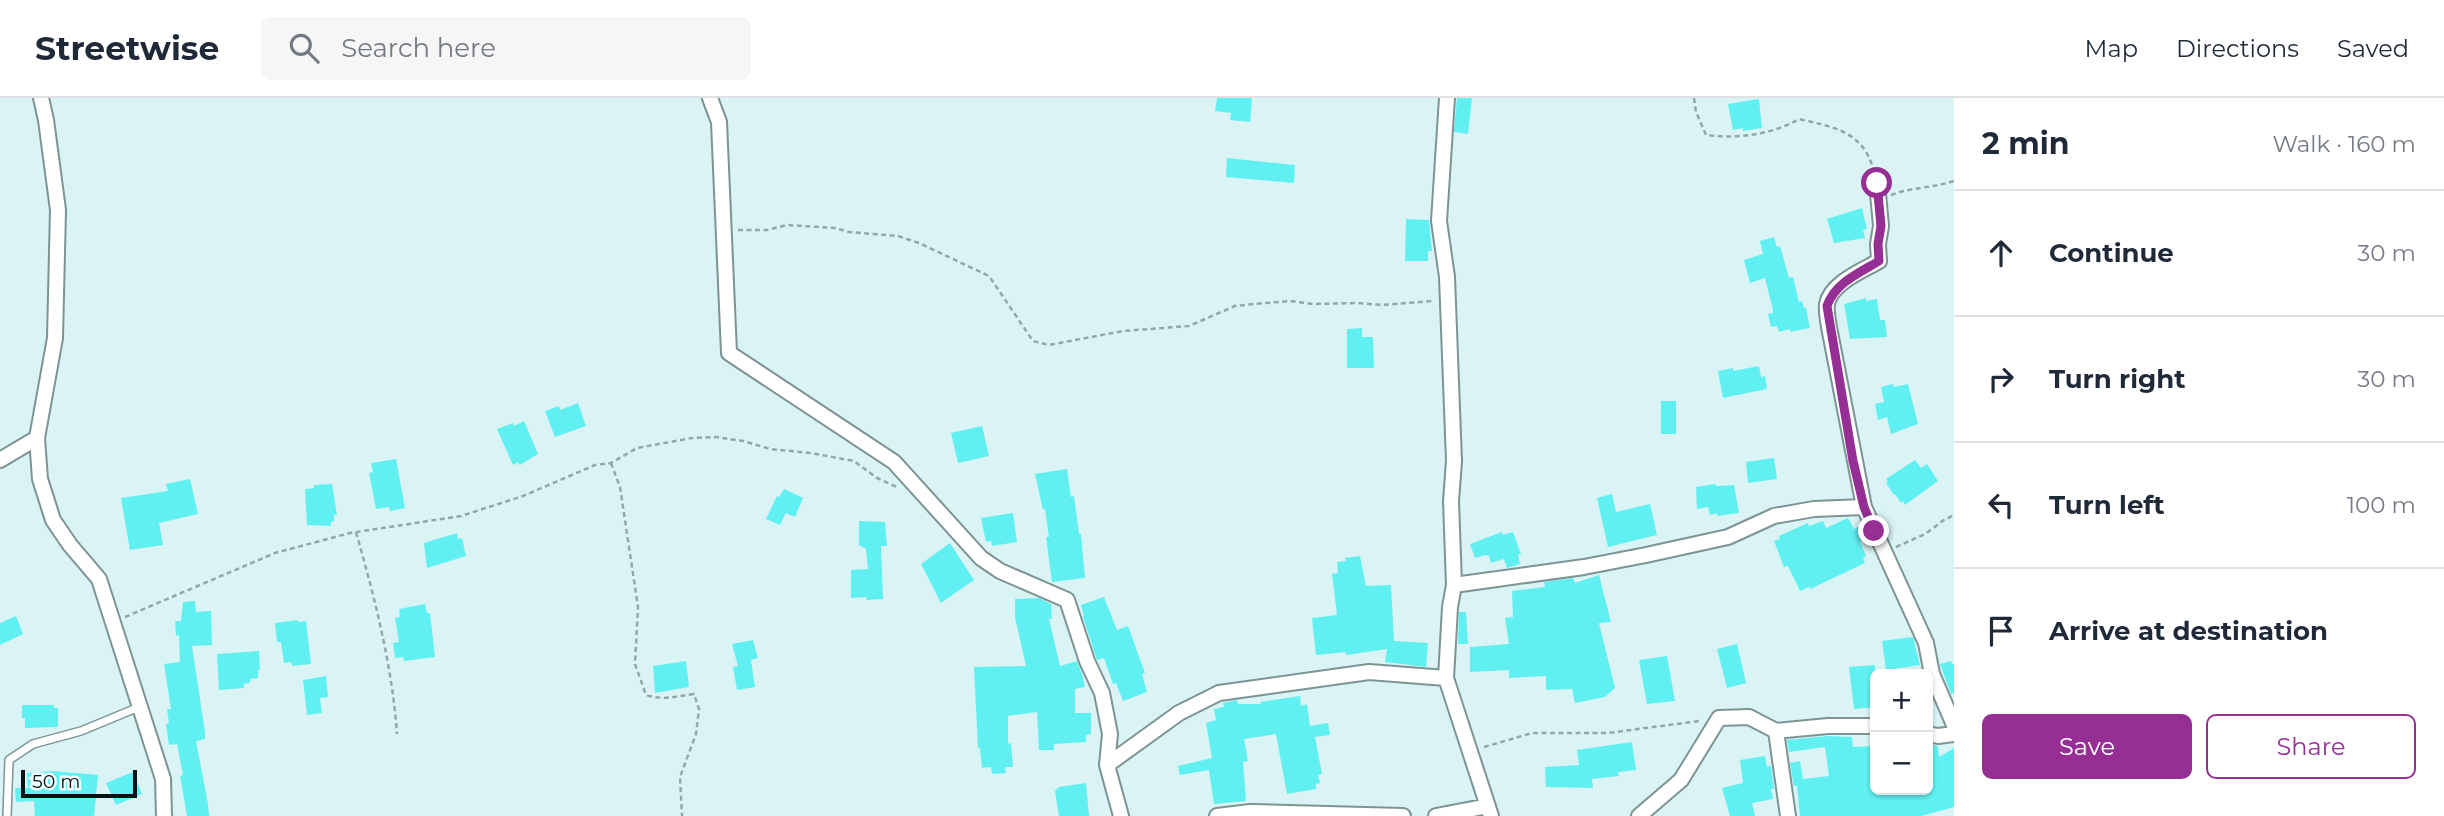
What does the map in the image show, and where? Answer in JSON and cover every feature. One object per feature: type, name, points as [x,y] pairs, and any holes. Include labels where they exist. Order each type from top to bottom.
[{"type":"street","points":[[41,98],[58,210],[58,270],[55,338],[37,438],[40,479],[53,520],[99,579],[163,779],[164,816]]},
{"type":"street","points":[[710,98],[719,122],[729,353],[894,462],[981,558],[1000,571],[1067,600],[1087,660],[1102,693],[1110,734],[1107,765],[1121,816]]},
{"type":"street","points":[[1436,816],[1489,811],[1446,678],[1454,585],[1451,501],[1454,461],[1447,277],[1439,221],[1447,98]]},
{"type":"street","points":[[1877,183],[1881,226],[1879,261],[1831,293],[1827,306],[1853,461],[1864,507],[1926,643],[1932,674],[1954,725]]},
{"type":"street","points":[[0,460],[37,438]]},
{"type":"street","points":[[1454,585],[1584,567],[1646,555],[1728,537],[1774,516],[1814,509],[1864,507]]},
{"type":"street","points":[[1107,765],[1179,713],[1219,693],[1369,672],[1446,678]]},
{"type":"street","points":[[1639,816],[1681,780],[1719,718],[1749,717],[1776,731],[1828,726],[1870,726]]},
{"type":"street","points":[[1776,731],[1788,816]]},
{"type":"street","points":[[1933,735],[1954,734]]},
{"type":"street","points":[[1217,816],[1250,812],[1403,816]]},
{"type":"lane","points":[[7,816],[9,760],[33,744],[81,731],[139,707]]},
{"type":"path","points":[[1693,98],[1696,113],[1706,135],[1760,134],[1784,128],[1799,119],[1849,134],[1864,144],[1877,183]]},
{"type":"path","points":[[1879,201],[1910,189],[1941,186],[1954,181]]},
{"type":"path","points":[[724,229],[766,230],[787,225],[835,228],[849,232],[898,236],[919,243],[989,276],[1033,341],[1049,345],[1124,331],[1189,326],[1235,306],[1290,301],[1382,305],[1447,301]]},
{"type":"path","points":[[113,622],[275,553],[356,532],[461,516],[523,496],[595,465],[611,463],[637,447],[716,437],[770,449],[854,461],[896,488],[913,485]]},
{"type":"path","points":[[611,463],[620,486],[638,607],[635,664],[646,695],[661,700],[676,695],[694,694],[699,709],[696,734],[680,777],[682,816]]},
{"type":"path","points":[[1886,553],[1925,534],[1954,515]]},
{"type":"path","points":[[356,532],[373,590],[393,686],[397,734]]},
{"type":"path","points":[[1470,752],[1505,739],[1532,733],[1608,733],[1719,718]]},
{"type":"building","points":[[1217,98],[1252,98],[1250,122],[1230,120],[1231,113],[1215,111]]},
{"type":"building","points":[[1457,98],[1472,98],[1468,134],[1454,132]]},
{"type":"building","points":[[1759,99],[1762,128],[1733,130],[1728,104]]},
{"type":"building","points":[[1227,158],[1295,165],[1294,183],[1226,177]]},
{"type":"building","points":[[1862,208],[1867,229],[1863,230],[1865,238],[1834,243],[1827,219]]},
{"type":"building","points":[[1406,219],[1429,220],[1432,251],[1428,251],[1428,261],[1405,261]]},
{"type":"building","points":[[1774,237],[1777,247],[1780,246],[1789,278],[1793,277],[1799,302],[1802,301],[1806,308],[1810,328],[1779,332],[1777,326],[1771,327],[1768,314],[1773,313],[1773,310],[1765,278],[1750,283],[1744,260],[1763,254],[1760,241]]},
{"type":"building","points":[[1866,298],[1866,301],[1877,299],[1880,320],[1885,320],[1887,337],[1850,339],[1844,304]]},
{"type":"building","points":[[1362,328],[1362,337],[1373,337],[1374,368],[1347,368],[1347,329]]},
{"type":"building","points":[[1759,366],[1761,377],[1765,376],[1767,389],[1723,398],[1718,371]]},
{"type":"building","points":[[1893,384],[1894,387],[1908,384],[1918,424],[1891,434],[1887,417],[1878,420],[1875,404],[1884,402],[1881,387]]},
{"type":"building","points":[[1661,401],[1676,401],[1676,434],[1661,434]]},
{"type":"building","points":[[578,403],[586,426],[555,437],[545,411],[559,406],[560,410]]},
{"type":"building","points":[[524,421],[538,454],[520,465],[518,462],[513,465],[497,429]]},
{"type":"building","points":[[982,426],[989,456],[958,463],[951,433]]},
{"type":"building","points":[[1774,458],[1777,479],[1748,483],[1746,462]]},
{"type":"building","points":[[396,459],[405,508],[390,511],[389,507],[376,509],[369,473],[373,472],[371,463]]},
{"type":"building","points":[[1915,460],[1921,468],[1927,464],[1938,481],[1905,505],[1894,495],[1886,479]]},
{"type":"building","points":[[1067,469],[1081,534],[1085,578],[1052,582],[1045,509],[1043,510],[1035,474]]},
{"type":"building","points":[[190,479],[198,514],[159,523],[163,545],[130,550],[121,498],[168,491],[166,484]]},
{"type":"building","points":[[332,484],[337,515],[334,515],[331,526],[307,525],[305,489],[314,488],[314,485]]},
{"type":"building","points":[[1734,485],[1739,513],[1717,516],[1717,513],[1710,515],[1708,507],[1697,509],[1696,487]]},
{"type":"building","points":[[784,489],[803,498],[795,517],[786,513],[780,525],[766,519],[777,496],[779,497]]},
{"type":"building","points":[[1612,494],[1616,512],[1650,504],[1657,535],[1608,547],[1597,498]]},
{"type":"building","points":[[1013,513],[1017,542],[992,546],[991,541],[986,542],[981,518]]},
{"type":"building","points":[[1848,518],[1854,529],[1858,527],[1864,540],[1860,542],[1866,556],[1863,558],[1865,563],[1810,589],[1809,587],[1800,591],[1788,566],[1784,567],[1774,541],[1808,523],[1809,526],[1823,521],[1826,528]]},
{"type":"building","points":[[859,521],[885,522],[887,546],[881,546],[883,599],[851,598],[851,570],[868,569],[866,549],[859,545]]},
{"type":"building","points":[[1502,532],[1503,535],[1513,532],[1521,554],[1518,554],[1520,564],[1507,568],[1504,559],[1491,563],[1486,555],[1475,558],[1470,544]]},
{"type":"building","points":[[457,533],[458,539],[462,538],[466,556],[427,568],[424,543]]},
{"type":"building","points":[[950,543],[974,580],[941,603],[921,564]]},
{"type":"building","points":[[1360,556],[1366,586],[1391,585],[1394,641],[1428,643],[1426,667],[1385,662],[1387,649],[1346,655],[1346,652],[1316,655],[1312,618],[1337,615],[1332,574],[1338,573],[1337,562]]},
{"type":"building","points":[[1599,575],[1611,622],[1599,623],[1615,688],[1605,697],[1575,703],[1572,689],[1546,690],[1546,676],[1509,678],[1509,670],[1470,672],[1470,647],[1509,644],[1505,618],[1513,617],[1512,591],[1545,587],[1544,582],[1573,578],[1575,583]]},
{"type":"building","points":[[1104,597],[1117,630],[1128,626],[1145,673],[1142,674],[1147,692],[1123,701],[1116,683],[1113,684],[1104,658],[1097,660],[1083,617],[1081,605]]},
{"type":"building","points":[[1039,598],[1051,604],[1052,619],[1049,619],[1060,666],[1077,661],[1082,674],[1085,687],[1075,689],[1075,713],[1091,713],[1091,734],[1086,735],[1086,742],[1054,744],[1054,750],[1039,750],[1037,712],[1008,716],[1008,744],[1011,743],[1013,767],[1005,767],[1006,773],[992,774],[991,767],[982,768],[978,748],[974,667],[1026,666],[1015,617],[1015,599]]},
{"type":"building","points":[[195,601],[196,612],[211,611],[212,645],[192,646],[205,732],[205,739],[196,741],[209,816],[187,816],[177,744],[169,745],[166,724],[169,723],[167,709],[171,709],[164,664],[180,662],[179,635],[176,636],[175,621],[181,621],[183,602]]},
{"type":"building","points":[[425,604],[427,613],[430,613],[435,657],[404,661],[403,657],[395,658],[393,643],[399,642],[395,618],[400,617],[399,609]]},
{"type":"building","points":[[1459,612],[1466,612],[1468,644],[1458,644]]},
{"type":"building","points":[[16,616],[23,634],[0,645],[0,623]]},
{"type":"building","points":[[306,621],[311,664],[292,666],[291,662],[284,663],[281,642],[277,642],[275,623]]},
{"type":"building","points":[[1913,637],[1920,665],[1886,669],[1882,641]]},
{"type":"building","points":[[753,640],[758,658],[751,660],[755,687],[737,690],[733,667],[738,666],[732,644]]},
{"type":"building","points":[[1737,644],[1746,683],[1727,688],[1717,649]]},
{"type":"building","points":[[259,651],[258,678],[250,679],[250,683],[244,684],[244,688],[219,690],[217,654]]},
{"type":"building","points":[[1667,656],[1675,701],[1647,704],[1639,660]]},
{"type":"building","points":[[686,661],[689,687],[655,693],[653,666]]},
{"type":"building","points":[[1951,661],[1954,664],[1954,693],[1951,694],[1940,664]]},
{"type":"building","points":[[1875,665],[1875,669],[1870,669],[1870,707],[1854,709],[1849,667]]},
{"type":"building","points":[[326,676],[328,697],[320,698],[322,713],[307,715],[303,680]]},
{"type":"building","points":[[1300,696],[1301,706],[1307,704],[1310,726],[1328,723],[1330,735],[1315,737],[1322,774],[1318,775],[1320,783],[1316,784],[1316,789],[1287,794],[1276,734],[1244,739],[1248,761],[1243,762],[1246,801],[1214,804],[1209,770],[1180,775],[1178,766],[1212,758],[1206,723],[1216,720],[1214,709],[1224,707],[1223,703],[1237,700],[1238,704],[1261,704],[1260,702]]},
{"type":"building","points":[[22,705],[54,705],[54,708],[58,708],[58,727],[25,728]]},
{"type":"building","points":[[1828,736],[1852,737],[1853,747],[1870,746],[1870,795],[1933,795],[1933,745],[1938,746],[1939,757],[1954,748],[1954,807],[1921,816],[1800,816],[1797,786],[1794,786],[1790,763],[1800,761],[1803,779],[1829,776],[1825,747],[1789,752],[1787,740]]},
{"type":"building","points":[[1632,742],[1636,770],[1618,772],[1619,776],[1592,779],[1593,788],[1546,787],[1545,767],[1579,765],[1577,750]]},
{"type":"building","points":[[1765,756],[1767,767],[1771,766],[1773,799],[1752,803],[1755,816],[1730,816],[1722,788],[1743,783],[1740,760]]},
{"type":"building","points":[[52,771],[98,775],[94,816],[35,816],[34,801],[16,802],[15,788],[28,788],[27,773]]},
{"type":"building","points":[[133,772],[142,794],[116,805],[106,783]]},
{"type":"building","points":[[1086,783],[1089,816],[1059,816],[1055,791],[1059,787]]},
{"type":"route","points":[[1874,531],[1864,507],[1853,461],[1827,306],[1831,293],[1879,261],[1881,226],[1877,183]]}]
